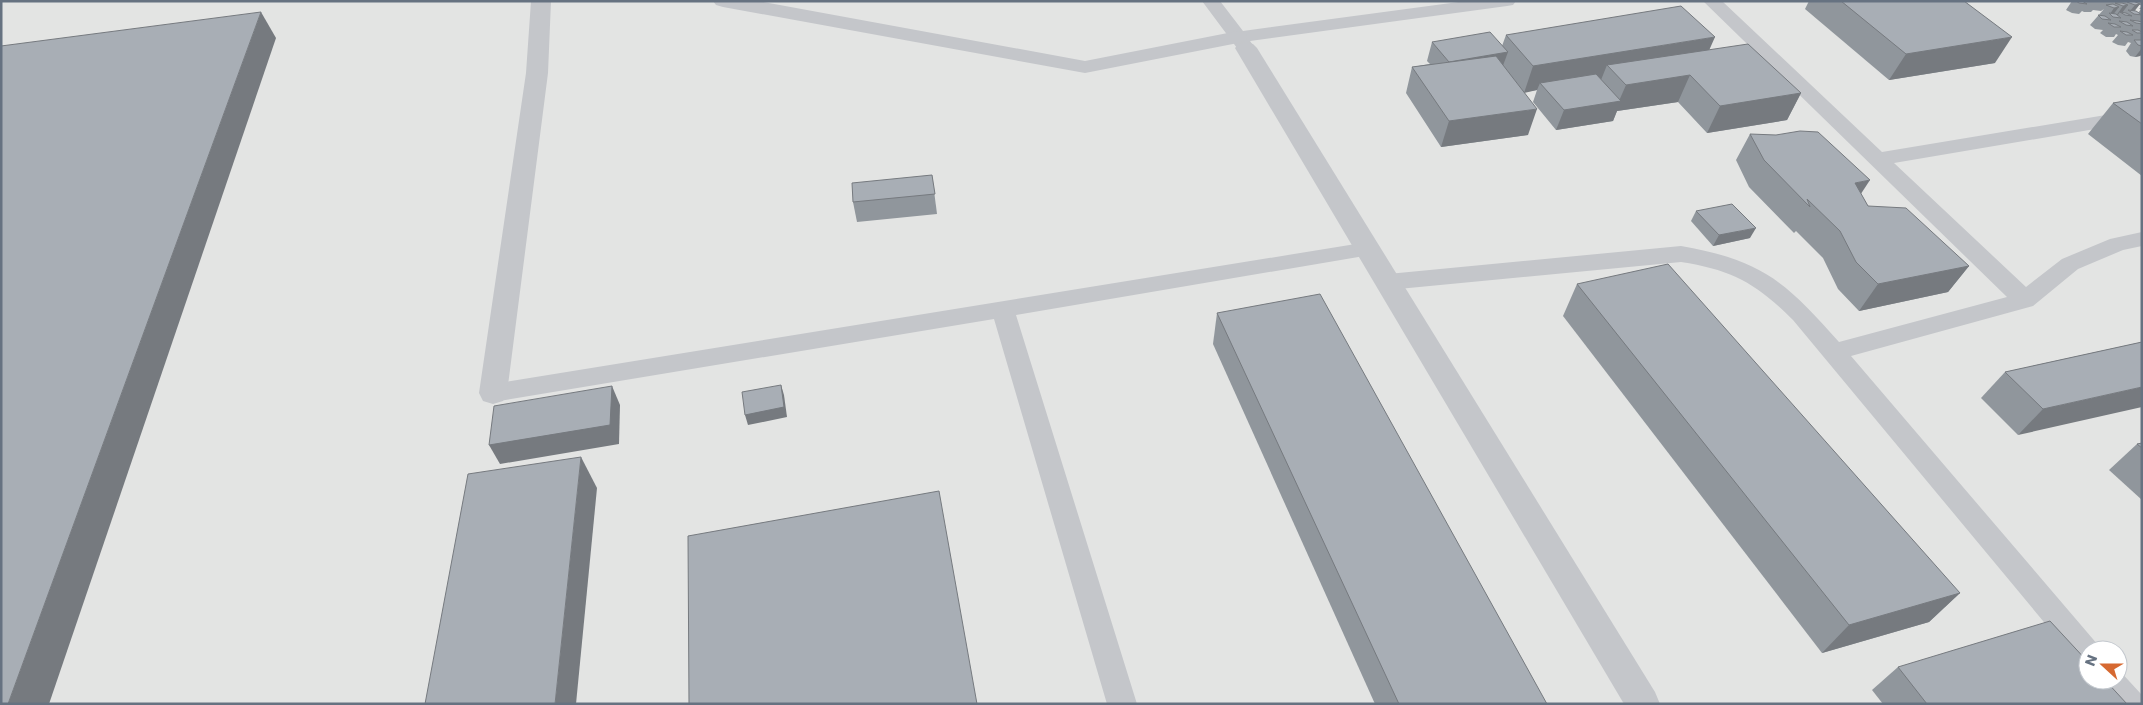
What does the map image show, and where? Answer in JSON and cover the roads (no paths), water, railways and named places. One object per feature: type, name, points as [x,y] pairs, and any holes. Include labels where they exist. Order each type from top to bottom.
[{"type":"street","points":[[493,394],[537,72],[541,1]]},
{"type":"street","points":[[723,1],[1085,67],[1242,42],[1643,704]]},
{"type":"lane","points":[[1211,1],[1242,42],[1507,1]]},
{"type":"lane","points":[[1712,1],[2025,300]]},
{"type":"lane","points":[[1879,159],[2142,114]]},
{"type":"lane","points":[[1834,352],[2025,300],[2070,264],[2118,244],[2142,239]]},
{"type":"lane","points":[[493,394],[1368,249]]},
{"type":"lane","points":[[1388,282],[1681,254],[1703,256],[1746,271],[1782,294],[1834,352],[2078,642]]},
{"type":"lane","points":[[1003,309],[1122,704]]},
{"type":"lane","points":[[2118,690],[2130,704]]}]
